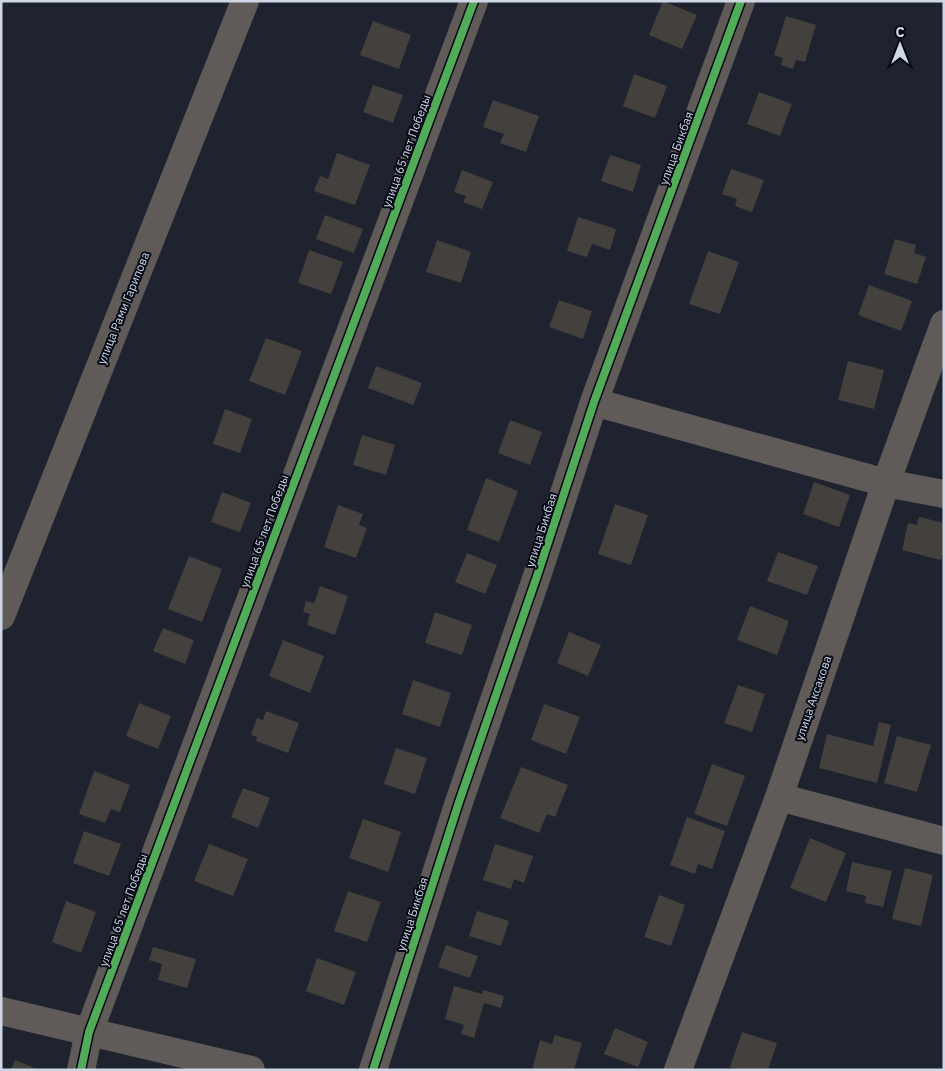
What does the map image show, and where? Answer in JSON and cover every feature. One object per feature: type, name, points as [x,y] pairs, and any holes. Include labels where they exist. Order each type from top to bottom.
[{"type":"street","name":"улица Рами Гарипова","points":[[1,616],[245,1]]},
{"type":"street","name":"улица 65 лет Победы","points":[[81,1070],[89,1032],[474,1]]},
{"type":"street","name":"улица Бикбая","points":[[373,1070],[459,802],[537,576],[594,402],[741,1]]},
{"type":"street","name":"улица Аксакова","points":[[678,1070],[779,797],[886,482],[944,324]]},
{"type":"street","points":[[594,402],[886,482],[944,494]]},
{"type":"street","points":[[779,797],[944,842]]},
{"type":"street","points":[[1,1011],[251,1070]]},
{"type":"building","points":[[663,1],[697,15],[682,49],[649,35]]},
{"type":"building","points":[[786,16],[816,25],[805,62],[796,60],[793,69],[781,65],[783,58],[774,55]]},
{"type":"building","points":[[373,21],[411,35],[399,69],[360,55]]},
{"type":"building","points":[[634,74],[667,86],[655,118],[623,106]]},
{"type":"building","points":[[373,85],[403,95],[393,123],[363,112]]},
{"type":"building","points":[[759,92],[792,104],[780,136],[747,124]]},
{"type":"building","points":[[493,100],[539,116],[526,152],[500,143],[504,134],[483,127]]},
{"type":"building","points":[[337,153],[370,165],[355,205],[314,191],[320,176],[328,179]]},
{"type":"building","points":[[610,155],[641,165],[633,192],[601,181]]},
{"type":"building","points":[[731,169],[764,180],[752,212],[735,206],[737,199],[722,194]]},
{"type":"building","points":[[462,170],[493,182],[482,209],[463,202],[466,196],[454,192]]},
{"type":"building","points":[[325,215],[363,229],[354,253],[316,239]]},
{"type":"building","points":[[578,217],[616,229],[610,250],[592,244],[587,257],[567,251]]},
{"type":"building","points":[[895,239],[916,245],[914,253],[926,257],[917,284],[884,274]]},
{"type":"building","points":[[437,240],[471,252],[461,283],[426,272]]},
{"type":"building","points":[[309,250],[343,262],[331,294],[298,283]]},
{"type":"building","points":[[708,251],[739,262],[720,314],[689,304]]},
{"type":"building","points":[[869,285],[912,301],[901,331],[858,315]]},
{"type":"building","points":[[559,300],[592,311],[583,339],[549,327]]},
{"type":"building","points":[[266,338],[302,351],[285,395],[249,381]]},
{"type":"building","points":[[848,361],[884,370],[874,409],[838,400]]},
{"type":"building","points":[[376,366],[422,383],[413,405],[368,388]]},
{"type":"building","points":[[225,409],[252,419],[240,453],[213,444]]},
{"type":"building","points":[[510,420],[542,432],[530,465],[498,453]]},
{"type":"building","points":[[362,435],[395,445],[386,475],[353,465]]},
{"type":"building","points":[[486,478],[518,491],[499,542],[467,530]]},
{"type":"building","points":[[814,482],[850,495],[839,527],[803,514]]},
{"type":"building","points":[[222,492],[251,503],[240,532],[211,522]]},
{"type":"building","points":[[615,504],[648,515],[631,565],[598,554]]},
{"type":"building","points":[[338,505],[363,514],[359,525],[367,528],[356,558],[324,547]]},
{"type":"building","points":[[919,517],[944,523],[944,549],[941,560],[902,550],[908,523],[917,525]]},
{"type":"building","points":[[778,552],[818,566],[807,595],[767,581]]},
{"type":"building","points":[[467,553],[497,565],[485,594],[455,582]]},
{"type":"building","points":[[189,556],[222,569],[202,622],[168,609]]},
{"type":"building","points":[[320,586],[348,596],[335,635],[307,625],[310,614],[303,612],[306,601],[314,603]]},
{"type":"building","points":[[750,606],[789,621],[777,655],[737,640]]},
{"type":"building","points":[[435,612],[472,625],[462,655],[425,643]]},
{"type":"building","points":[[163,628],[194,640],[185,664],[153,651]]},
{"type":"building","points":[[569,632],[601,645],[588,676],[557,663]]},
{"type":"building","points":[[283,640],[324,656],[310,693],[269,676]]},
{"type":"building","points":[[413,680],[451,693],[440,727],[402,714]]},
{"type":"building","points":[[738,685],[765,694],[752,732],[724,723]]},
{"type":"building","points":[[139,703],[171,716],[158,749],[126,736]]},
{"type":"building","points":[[544,704],[580,717],[566,754],[531,740]]},
{"type":"building","points":[[266,711],[299,723],[288,753],[256,741],[257,737],[251,735],[257,718],[263,720]]},
{"type":"building","points":[[879,722],[891,725],[877,783],[819,768],[827,734],[873,746]]},
{"type":"building","points":[[897,736],[931,745],[917,792],[884,783]]},
{"type":"building","points":[[396,748],[427,758],[415,794],[384,784]]},
{"type":"building","points":[[712,764],[745,776],[727,826],[694,814]]},
{"type":"building","points":[[521,767],[568,785],[555,817],[547,814],[539,833],[500,818]]},
{"type":"building","points":[[94,771],[130,785],[120,812],[111,809],[105,823],[79,814]]},
{"type":"building","points":[[243,788],[270,798],[258,828],[231,817]]},
{"type":"building","points":[[687,817],[725,831],[712,869],[698,864],[695,874],[670,865]]},
{"type":"building","points":[[363,819],[401,832],[388,872],[349,858]]},
{"type":"building","points":[[84,831],[121,844],[109,876],[73,863]]},
{"type":"building","points":[[810,838],[846,853],[826,902],[790,888]]},
{"type":"building","points":[[209,844],[248,859],[233,896],[194,881]]},
{"type":"building","points":[[495,844],[533,856],[524,883],[514,879],[511,889],[483,880]]},
{"type":"building","points":[[852,862],[892,871],[883,907],[865,903],[866,896],[846,891]]},
{"type":"building","points":[[905,868],[933,875],[921,926],[892,919]]},
{"type":"building","points":[[348,891],[381,902],[367,942],[334,931]]},
{"type":"building","points":[[659,895],[685,905],[671,946],[644,937]]},
{"type":"building","points":[[66,901],[96,912],[81,953],[52,942]]},
{"type":"building","points":[[477,911],[509,921],[501,946],[469,936]]},
{"type":"building","points":[[446,945],[478,956],[470,978],[438,967]]},
{"type":"building","points":[[153,947],[196,959],[187,988],[158,980],[162,964],[149,960]]},
{"type":"building","points":[[317,958],[356,972],[344,1005],[306,991]]},
{"type":"building","points":[[454,986],[482,994],[483,990],[504,996],[501,1008],[484,1003],[474,1038],[461,1034],[464,1025],[445,1019]]},
{"type":"building","points":[[615,1028],[648,1042],[638,1067],[604,1054]]},
{"type":"building","points":[[742,1032],[777,1043],[768,1070],[738,1070],[730,1067]]},
{"type":"building","points":[[555,1035],[582,1043],[574,1070],[532,1070],[540,1040],[552,1044]]},
{"type":"building","points":[[15,1060],[39,1070],[11,1070]]},
{"type":"cycle path","points":[[81,1070],[89,1032],[474,1]]},
{"type":"cycle path","points":[[373,1070],[459,802],[537,576],[594,402],[741,1]]}]
